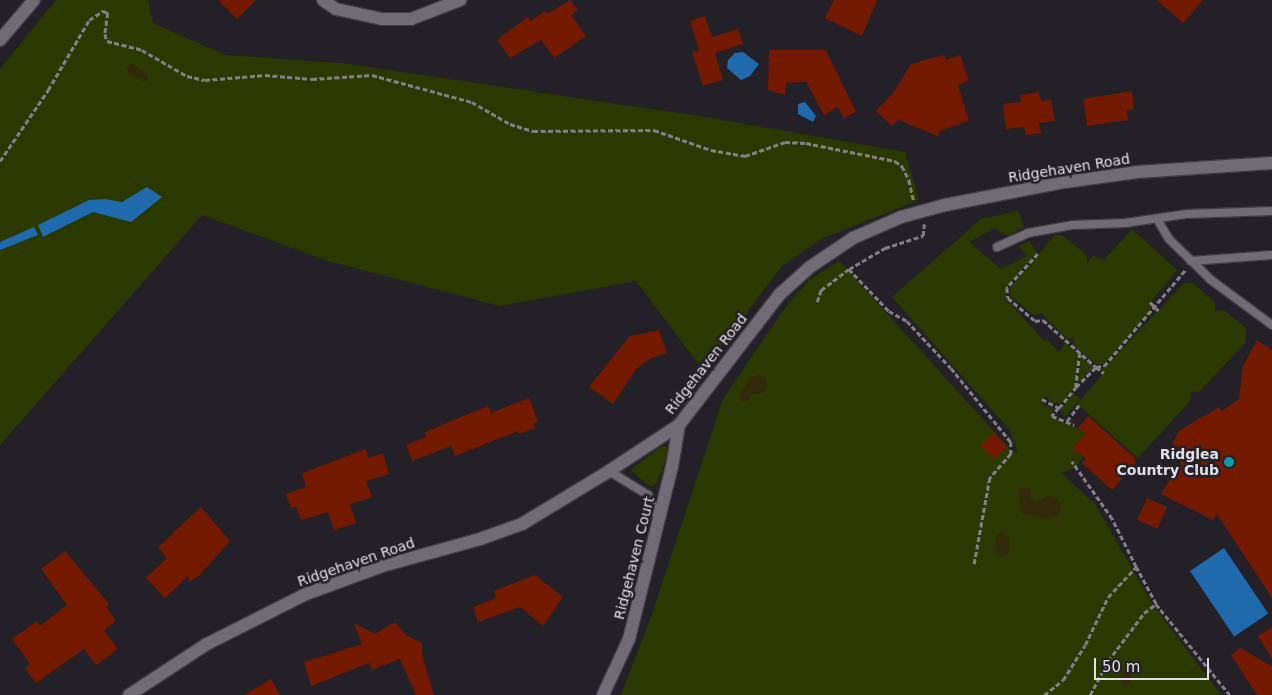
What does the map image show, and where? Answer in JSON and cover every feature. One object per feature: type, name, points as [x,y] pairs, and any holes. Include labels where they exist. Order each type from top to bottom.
[{"type":"street","points":[[0,40],[34,0]]},
{"type":"street","points":[[322,0],[336,9],[382,19],[411,19],[460,0]]},
{"type":"street","name":"Ridgehaven Road","points":[[129,695],[207,644],[306,594],[382,566],[480,540],[522,524],[609,471],[679,425],[780,294],[810,267],[853,238],[916,213],[1038,187],[1128,174],[1272,163]]},
{"type":"street","name":"Ridgehaven Court","points":[[603,695],[629,639],[658,524],[679,425]]},
{"type":"lane","points":[[997,247],[1028,233],[1073,225],[1157,220],[1187,214],[1272,211]]},
{"type":"lane","points":[[1157,220],[1170,239],[1211,280],[1272,325]]},
{"type":"lane","points":[[1191,261],[1272,255]]},
{"type":"lane","points":[[609,471],[648,495],[657,509],[658,524]]},
{"type":"path","points":[[0,161],[43,97],[89,20],[103,11],[108,13],[105,34],[107,41],[142,50],[187,76],[205,80],[265,75],[312,79],[372,75],[472,102],[510,124],[532,131],[654,130],[729,155],[744,156],[785,142],[806,143],[895,161],[902,166],[909,180],[916,213],[924,224],[923,236],[885,248],[849,269],[822,290],[817,302]]},
{"type":"path","points":[[1038,254],[1007,288],[1008,298],[1035,321],[1043,320],[1104,373]]},
{"type":"path","points":[[1074,425],[1052,416],[1076,387],[1096,367],[1104,366],[1191,261]]},
{"type":"path","points":[[849,269],[889,311],[907,321],[951,368],[1011,442],[1011,454],[990,478],[974,566]]},
{"type":"path","points":[[1150,302],[1159,311]]},
{"type":"path","points":[[1076,387],[1080,353]]},
{"type":"path","points":[[1042,399],[1059,408]]},
{"type":"path","points":[[1067,421],[1078,405]]},
{"type":"path","points":[[1072,462],[1112,519],[1156,604],[1230,695]]},
{"type":"path","points":[[1044,695],[1063,680],[1086,645],[1108,597],[1136,567]]},
{"type":"path","points":[[1090,695],[1108,661],[1144,613],[1156,604]]},
{"type":"green space","points":[[56,0],[148,0],[153,23],[225,55],[342,63],[705,117],[905,152],[919,200],[823,238],[782,266],[703,370],[636,281],[500,306],[328,261],[202,215],[0,445],[0,69]]},
{"type":"green space","points":[[1018,211],[1024,227],[1008,236],[994,228],[969,242],[1001,269],[1027,256],[1019,246],[1029,241],[1037,252],[1006,287],[1006,299],[1044,341],[1047,339],[1059,352],[1065,343],[1078,354],[1075,387],[1060,404],[1051,402],[1046,396],[1042,399],[1043,405],[1053,408],[1051,416],[1078,428],[1085,434],[1073,448],[1083,457],[1075,468],[1061,473],[1095,504],[1153,605],[1221,695],[621,695],[652,614],[723,399],[784,309],[809,280],[839,261],[1011,450],[1018,453],[1010,430],[892,297],[981,219]]},
{"type":"green space","points":[[1132,229],[1177,270],[1151,302],[1151,310],[1104,364],[1097,365],[1074,346],[1073,337],[1067,339],[1042,314],[1033,315],[1010,295],[1010,288],[1055,235],[1062,235],[1087,255],[1087,263],[1093,256],[1104,260]]},
{"type":"green space","points":[[1193,283],[1215,302],[1215,311],[1224,310],[1246,328],[1246,342],[1199,392],[1191,391],[1191,400],[1138,458],[1077,404],[1105,372],[1100,368],[1105,367],[1183,284]]},
{"type":"green space","points":[[1081,356],[1093,367],[1078,383]]},
{"type":"green space","points":[[1073,393],[1080,399],[1065,417],[1060,411]]},
{"type":"green space","points":[[662,446],[668,447],[668,454],[657,483],[651,487],[630,470]]},
{"type":"sand","points":[[131,63],[148,75],[148,83],[129,75],[127,67]]},
{"type":"sand","points":[[759,375],[766,378],[767,389],[761,394],[753,394],[746,402],[742,401],[739,395],[751,377]]},
{"type":"sand","points":[[1024,488],[1031,489],[1031,499],[1036,503],[1049,495],[1056,498],[1061,504],[1059,516],[1046,519],[1022,514],[1018,492]]},
{"type":"sand","points":[[1001,532],[1010,538],[1009,553],[1002,558],[995,552],[996,536]]},
{"type":"sand","points":[[1130,664],[1138,666],[1131,674],[1130,684],[1125,687],[1119,678]]},
{"type":"water","points":[[743,52],[759,64],[750,76],[741,80],[727,68],[728,60],[735,53]]},
{"type":"water","points":[[805,102],[816,116],[813,122],[798,114],[798,104]]},
{"type":"water","points":[[147,187],[162,197],[131,222],[93,212],[43,237],[38,225],[89,200],[105,199],[122,202]]},
{"type":"water","points":[[34,227],[38,235],[0,250],[0,242]]},
{"type":"water","points":[[1224,548],[1268,613],[1234,636],[1190,571]]},
{"type":"building","points":[[218,0],[256,0],[237,19]]},
{"type":"building","points":[[570,0],[578,10],[571,15],[586,36],[554,58],[541,40],[510,58],[497,40],[528,17],[531,21],[545,11],[547,14]]},
{"type":"building","points":[[834,0],[877,0],[862,36],[825,18]]},
{"type":"building","points":[[1157,0],[1203,0],[1183,23]]},
{"type":"building","points":[[705,16],[712,37],[738,29],[743,44],[715,53],[723,80],[703,86],[692,52],[699,50],[690,21]]},
{"type":"building","points":[[769,50],[826,50],[856,112],[844,118],[838,107],[824,115],[806,82],[786,83],[785,95],[768,90]]},
{"type":"building","points":[[944,55],[946,60],[960,55],[969,81],[958,85],[969,121],[939,131],[938,136],[898,120],[892,126],[876,111],[894,92],[911,64]]},
{"type":"building","points":[[1132,91],[1134,109],[1127,110],[1128,120],[1087,126],[1083,99]]},
{"type":"building","points":[[1039,92],[1041,101],[1051,100],[1055,121],[1039,123],[1041,133],[1026,135],[1024,127],[1006,129],[1003,104],[1021,102],[1020,95]]},
{"type":"building","points":[[659,330],[667,353],[651,358],[637,368],[613,404],[589,387],[630,336]]},
{"type":"building","name":"Ridglea Country Club","points":[[1257,340],[1272,350],[1272,598],[1217,514],[1213,520],[1161,494],[1187,452],[1172,444],[1179,431],[1219,407],[1222,411],[1239,399],[1243,366]]},
{"type":"building","points":[[529,398],[538,422],[534,423],[535,428],[519,434],[518,431],[455,456],[451,446],[412,461],[406,445],[426,437],[425,432],[488,406],[491,413]]},
{"type":"building","points":[[1088,416],[1135,458],[1135,464],[1112,490],[1082,463],[1086,459],[1073,448],[1085,434],[1078,428]]},
{"type":"building","points":[[994,433],[1007,447],[994,459],[981,445]]},
{"type":"building","points":[[366,449],[368,458],[383,453],[389,474],[366,481],[372,497],[350,504],[356,523],[334,530],[328,512],[301,520],[296,507],[291,508],[286,494],[306,487],[302,473]]},
{"type":"building","points":[[1147,498],[1167,507],[1157,529],[1137,520]]},
{"type":"building","points":[[201,507],[230,541],[199,576],[190,581],[187,577],[165,598],[146,578],[167,558],[158,547]]},
{"type":"building","points":[[65,551],[109,604],[106,607],[116,621],[104,630],[118,649],[96,665],[84,649],[36,683],[25,668],[30,664],[12,639],[37,621],[40,626],[67,605],[41,569]]},
{"type":"building","points":[[535,575],[563,597],[543,626],[520,607],[478,622],[473,607],[496,598],[494,591]]},
{"type":"building","points":[[395,622],[406,635],[422,643],[422,655],[434,695],[416,695],[400,659],[372,670],[369,663],[311,686],[304,662],[362,644],[354,623],[375,634]]},
{"type":"building","points":[[1272,627],[1272,659],[1258,636]]},
{"type":"building","points":[[1240,648],[1272,666],[1272,695],[1257,695],[1231,655]]},
{"type":"building","points":[[271,679],[280,695],[244,695]]},
{"type":"place","name":"Ridglea Country Club","points":[[1229,462]]}]
